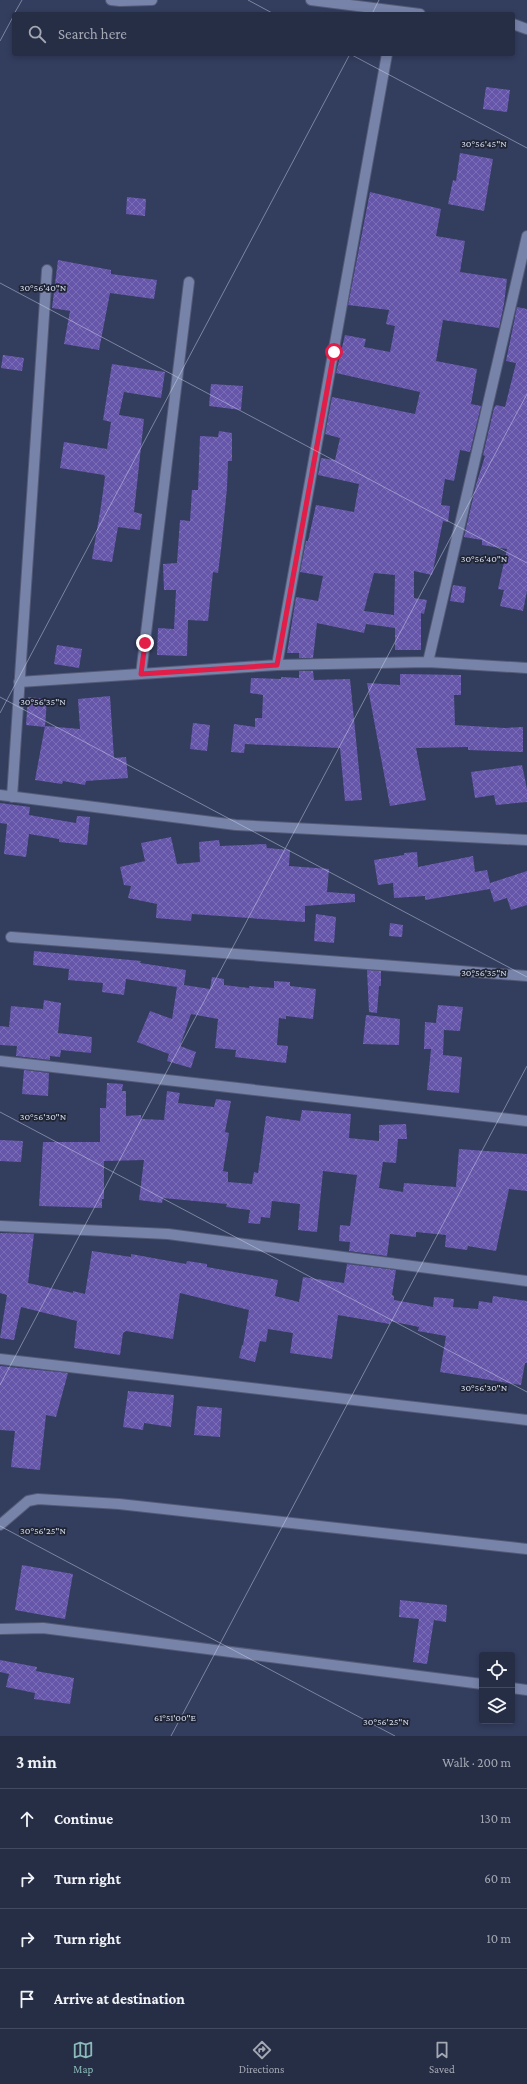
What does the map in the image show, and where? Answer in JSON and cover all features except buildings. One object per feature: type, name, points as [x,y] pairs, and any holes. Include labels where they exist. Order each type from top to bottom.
[{"type":"street","points":[[111,0],[120,2],[152,0]]},
{"type":"street","points":[[311,0],[395,12]]},
{"type":"street","points":[[515,25],[527,29]]},
{"type":"street","points":[[277,665],[387,56]]},
{"type":"street","points":[[428,662],[527,236]]},
{"type":"street","points":[[12,797],[47,270]]},
{"type":"street","points":[[141,674],[189,282]]},
{"type":"street","points":[[20,682],[277,665],[428,662],[527,668]]},
{"type":"street","points":[[0,796],[236,825],[527,840]]},
{"type":"street","points":[[11,937],[527,976]]},
{"type":"street","points":[[0,1060],[527,1120]]},
{"type":"street","points":[[0,1226],[168,1234],[527,1280]]},
{"type":"street","points":[[0,1359],[527,1420]]},
{"type":"street","points":[[0,1525],[28,1502],[38,1499],[127,1504],[527,1549]]},
{"type":"street","points":[[0,1629],[44,1628],[479,1684]]},
{"type":"street","points":[[515,1688],[527,1690]]},
{"type":"route","points":[[145,643],[141,674],[277,665],[334,352]]}]
